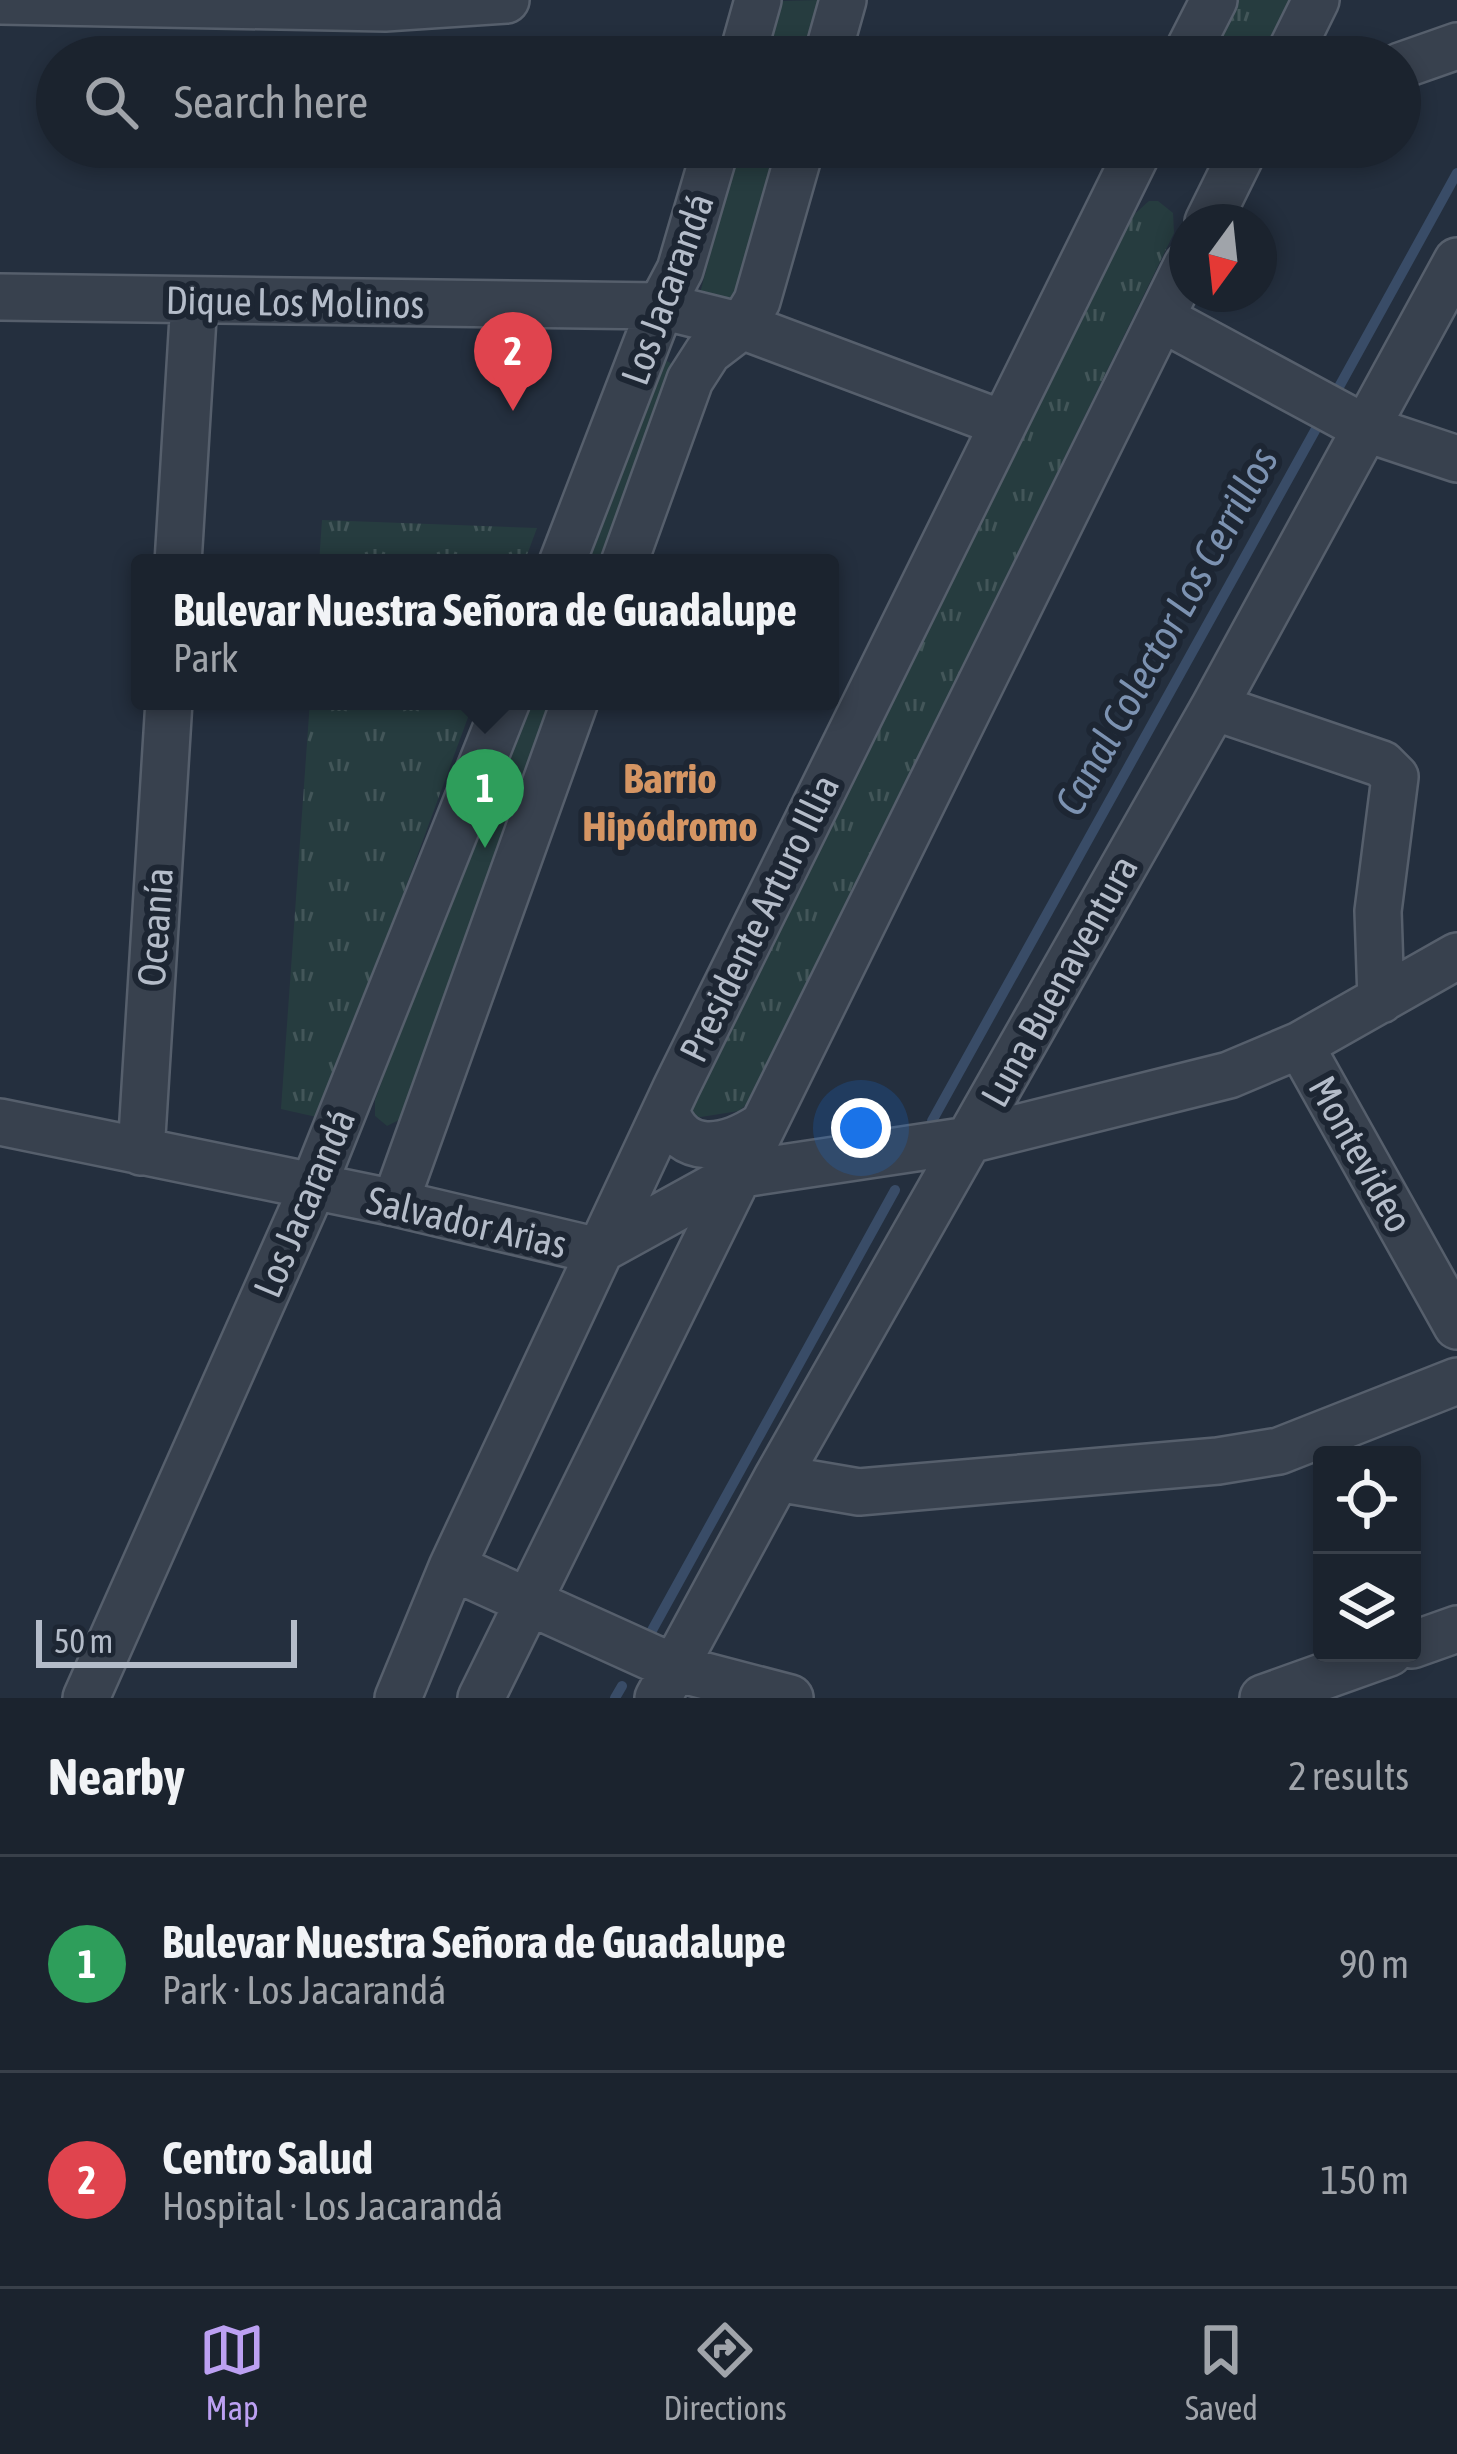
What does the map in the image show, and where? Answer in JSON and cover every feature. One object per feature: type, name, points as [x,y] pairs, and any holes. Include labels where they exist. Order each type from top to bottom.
[{"type":"street","points":[[0,1],[386,4],[506,0]]},
{"type":"street","points":[[748,36],[758,0]]},
{"type":"street","points":[[833,36],[843,0]]},
{"type":"street","points":[[1198,36],[1214,0]]},
{"type":"street","points":[[1298,36],[1316,0]]},
{"type":"street","points":[[1421,59],[1457,46]]},
{"type":"street","name":"Los Jacarandá","points":[[565,554],[661,306],[680,270],[710,168]]},
{"type":"street","name":"Los Jacarandá","points":[[627,554],[690,380],[708,352],[742,326],[757,301],[795,168]]},
{"type":"street","name":"Presidente Arturo Illia","points":[[398,1698],[452,1567],[598,1252],[1130,168]]},
{"type":"street","points":[[1114,199],[1148,168]]},
{"type":"street","points":[[1217,204],[1235,168]]},
{"type":"street","name":"Luna Buenaventura","points":[[666,1683],[776,1478],[1214,706],[1360,425],[1457,261]]},
{"type":"street","name":"Dique Los Molinos","points":[[0,297],[661,306],[742,326],[1001,423]]},
{"type":"street","points":[[179,554],[194,302]]},
{"type":"street","points":[[481,1698],[1169,302]]},
{"type":"street","points":[[1161,318],[1360,425],[1457,459]]},
{"type":"street","points":[[1214,706],[1382,764],[1395,777],[1378,911],[1381,1000]]},
{"type":"street","name":"Oceanía","points":[[141,1152],[168,710]]},
{"type":"street","name":"Los Jacarandá","points":[[86,1698],[312,1189],[503,710]]},
{"type":"street","name":"Los Jacarandá","points":[[394,1203],[571,710]]},
{"type":"street","name":"Salvador Arias","points":[[0,1122],[394,1203],[598,1252],[736,1175],[969,1140],[1229,1076],[1300,1045],[1457,956]]},
{"type":"street","name":"Montevideo","points":[[1300,1045],[1457,1326]]},
{"type":"street","points":[[666,1111],[679,1135],[700,1145],[725,1146],[760,1127]]},
{"type":"street","points":[[776,1478],[859,1492],[1218,1461],[1279,1450],[1457,1381]]},
{"type":"street","points":[[452,1567],[526,1602],[666,1683],[790,1698]]},
{"type":"street","points":[[1421,1642],[1457,1629]]},
{"type":"street","points":[[1263,1698],[1364,1662]]},
{"type":"green space","points":[[818,0],[822,6],[813,36],[772,36],[783,1]]},
{"type":"green space","points":[[1236,0],[1291,0],[1273,36],[1218,36]]},
{"type":"green space","points":[[733,168],[775,168],[734,305],[700,293]]},
{"type":"green space","points":[[1149,201],[1158,201],[1169,210],[1169,243],[751,1100],[739,1111],[694,1118],[689,1110],[1129,219]]},
{"type":"green space","points":[[667,361],[676,366],[609,554],[589,554],[594,549],[661,365]]},
{"type":"green space","points":[[322,520],[537,528],[527,554],[320,554]]},
{"type":"green space","points":[[309,710],[471,710],[321,1118],[281,1109]]},
{"type":"green space","points":[[519,710],[552,710],[403,1118],[387,1126],[375,1116],[375,1100]]},
{"type":"waterway","name":"Canal Colector Los Cerrillos","points":[[1334,396],[1457,173]]},
{"type":"waterway","name":"Canal Colector Los Cerrillos","points":[[932,1121],[1322,418]]},
{"type":"waterway","name":"Canal Colector Los Cerrillos","points":[[650,1634],[895,1190]]},
{"type":"waterway","name":"Canal Colector Los Cerrillos","points":[[615,1698],[622,1686]]},
{"type":"place","name":"Centro Salud","points":[[513,411]]},
{"type":"place","name":"Bulevar Nuestra Señora de Guadalupe","points":[[485,848]]},
{"type":"district","name":"Barrio Hipódromo","points":[[670,802]]}]
